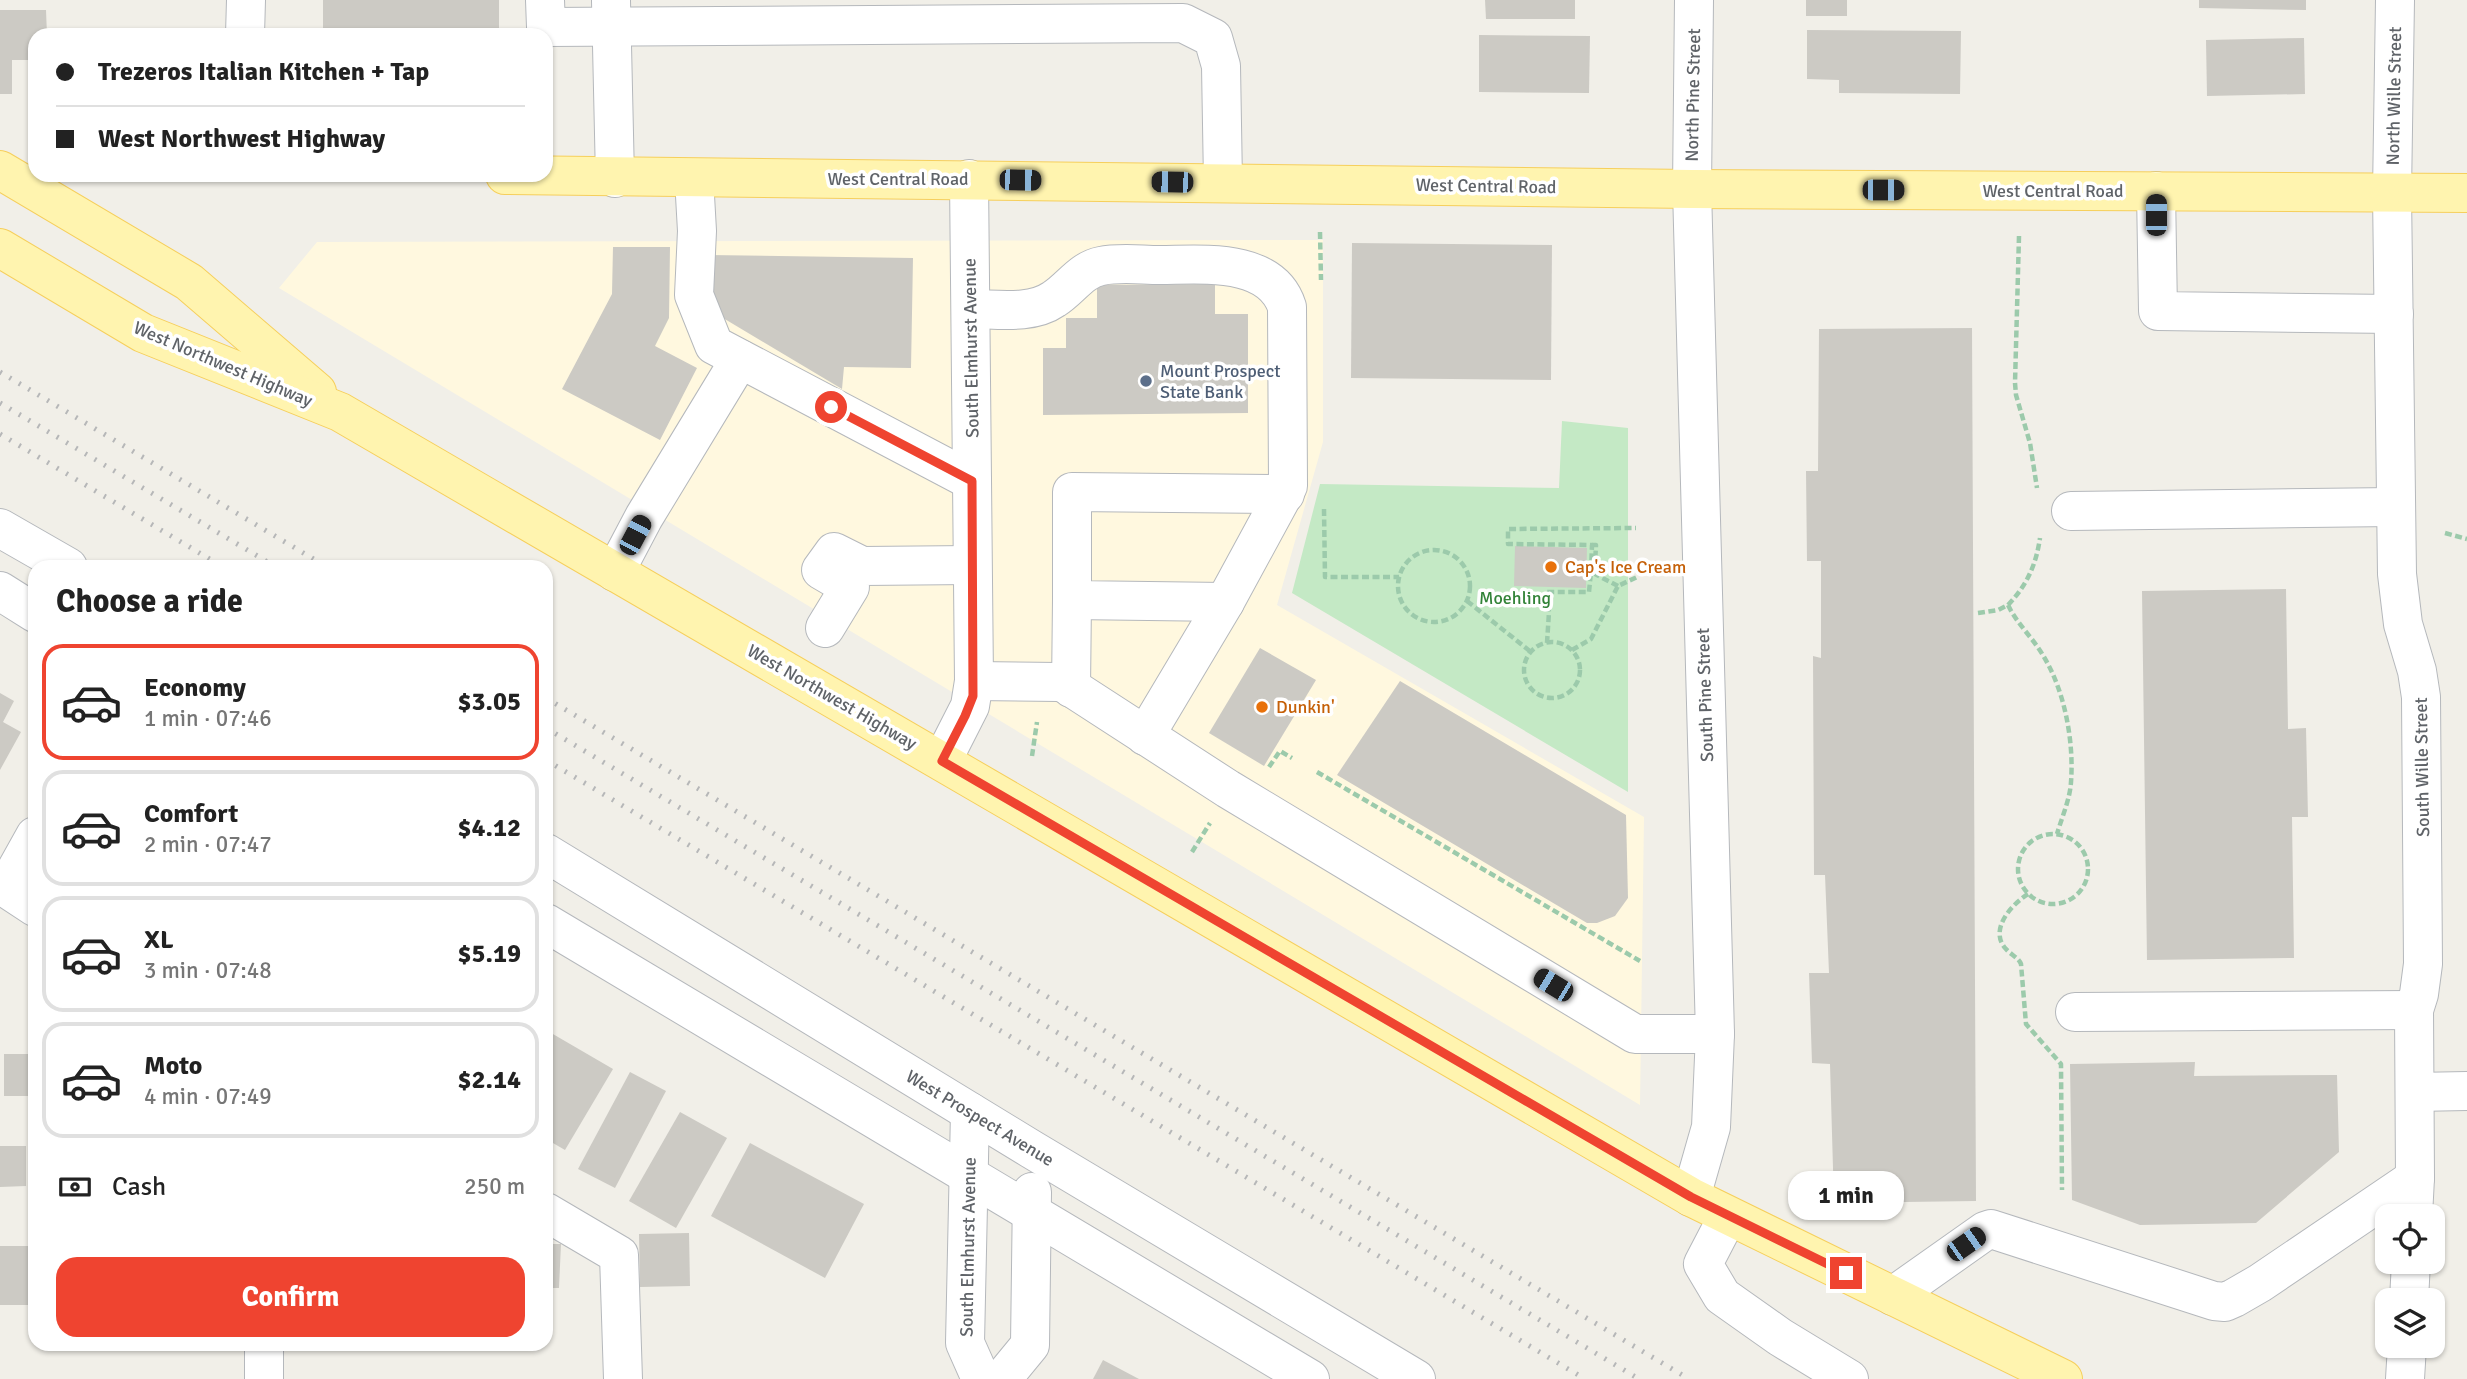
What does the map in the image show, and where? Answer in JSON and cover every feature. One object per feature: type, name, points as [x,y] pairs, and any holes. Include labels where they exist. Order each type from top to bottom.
[{"type":"main road","points":[[0,169],[28,167]]},
{"type":"main road","name":"West Northwest Highway","points":[[0,169],[189,282],[340,412]]},
{"type":"main road","name":"West Central Road","points":[[553,176],[1692,189],[2467,193]]},
{"type":"main road","name":"West Northwest Highway","points":[[0,248],[143,333],[340,412],[1691,1197],[2063,1379]]},
{"type":"street","points":[[245,28],[246,0]]},
{"type":"street","points":[[545,0],[546,27],[611,13],[1183,23],[1213,38],[1221,66],[1223,182]]},
{"type":"street","name":"North Pine Street","points":[[1692,189],[1694,0]]},
{"type":"street","name":"North Wille Street","points":[[2392,193],[2395,0]]},
{"type":"street","points":[[611,13],[615,178]]},
{"type":"street","points":[[694,178],[697,231],[694,295],[714,345],[972,481]]},
{"type":"street","name":"South Elmhurst Avenue","points":[[942,761],[970,706],[974,681],[969,179]]},
{"type":"street","name":"South Pine Street","points":[[1691,1197],[1710,1127],[1715,1034],[1692,189]]},
{"type":"street","points":[[2156,191],[2158,311],[2395,314]]},
{"type":"street","name":"South Wille Street","points":[[2392,193],[2398,590],[2403,624],[2417,671],[2421,697],[2424,964],[2414,1010],[2414,1204]]},
{"type":"street","points":[[971,309],[1036,307],[1056,298],[1087,271],[1111,264],[1225,266],[1245,270],[1279,291],[1287,307],[1286,490],[1145,736]]},
{"type":"street","points":[[615,572],[644,517],[740,359]]},
{"type":"street","points":[[1071,688],[1072,492],[1286,490]]},
{"type":"street","points":[[2055,503],[2395,507]]},
{"type":"street","points":[[0,527],[56,560]]},
{"type":"street","points":[[824,628],[856,577],[972,565]]},
{"type":"street","points":[[0,591],[28,609]]},
{"type":"street","points":[[1072,600],[1224,602]]},
{"type":"street","points":[[974,681],[1059,682],[1228,789],[1635,1034],[1715,1034]]},
{"type":"street","points":[[14,893],[28,855]]},
{"type":"street","name":"West Prospect Avenue","points":[[553,857],[1031,1149],[1416,1379]]},
{"type":"street","points":[[553,927],[1310,1379]]},
{"type":"street","points":[[2075,1012],[2414,1010]]},
{"type":"street","points":[[2415,1092],[2467,1091]]},
{"type":"street","name":"South Elmhurst Avenue","points":[[970,1112],[965,1343],[981,1379]]},
{"type":"street","points":[[1002,1379],[1030,1345],[1031,1149]]},
{"type":"street","points":[[1893,1296],[1991,1229],[2224,1302],[2260,1283],[2415,1178]]},
{"type":"street","points":[[553,1216],[619,1255],[623,1379]]},
{"type":"street","points":[[1728,1216],[1703,1264],[1722,1296],[1780,1337],[1849,1379]]},
{"type":"street","points":[[264,1351],[264,1379]]},
{"type":"street","points":[[2405,1379],[2406,1358]]},
{"type":"path","points":[[2020,236],[2016,395],[2030,443],[2055,503]]},
{"type":"path","points":[[1547,643],[1549,612],[1546,592],[1589,592],[1592,545],[1508,544],[1508,529],[1636,528]]},
{"type":"path","points":[[2445,533],[2467,539]]},
{"type":"path","points":[[1978,613],[1997,610],[2008,604],[2029,579],[2038,555],[2041,534]]},
{"type":"path","points":[[1428,550],[1454,555],[1465,566],[1470,581],[1467,601],[1458,614],[1443,622],[1417,618],[1405,608],[1398,593],[1403,567],[1413,556],[1428,550]]},
{"type":"path","points":[[1591,572],[1618,586]]},
{"type":"path","points":[[1572,650],[1592,638],[1618,586],[1637,576]]},
{"type":"path","points":[[1467,601],[1531,652]]},
{"type":"path","points":[[2008,604],[2016,620],[2044,657],[2058,686],[2066,712],[2071,783],[2057,834]]},
{"type":"path","points":[[1547,643],[1563,644],[1572,650],[1579,663],[1579,678],[1575,687],[1566,694],[1555,697],[1538,694],[1526,680],[1525,663],[1531,652],[1547,643]]},
{"type":"path","points":[[1032,756],[1037,719]]},
{"type":"path","points":[[1280,751],[1292,758]]},
{"type":"path","points":[[1317,772],[1640,961]]},
{"type":"path","points":[[1192,852],[1210,821]]},
{"type":"path","points":[[2057,834],[2074,840],[2082,848],[2089,865],[2087,882],[2076,896],[2061,904],[2043,903],[2028,894],[2018,875],[2021,854],[2036,838],[2057,834]]},
{"type":"path","points":[[2028,894],[2009,910],[2000,934],[2003,946],[2020,960],[2025,1024],[2061,1064],[2062,1190]]},
{"type":"shaded area","points":[[1323,240],[1323,442],[1277,605],[1644,817],[1640,1105],[279,288],[317,242]]},
{"type":"green space","name":"Moehling","points":[[1562,421],[1628,428],[1628,792],[1292,593],[1320,484],[1559,488]]},
{"type":"building","points":[[323,0],[499,0],[499,28],[323,28]]},
{"type":"building","points":[[1485,0],[1575,0],[1575,19],[1486,19]]},
{"type":"building","points":[[1806,0],[1847,0],[1847,16],[1806,16]]},
{"type":"building","points":[[2199,0],[2306,0],[2306,10],[2199,8]]},
{"type":"building","points":[[0,10],[46,10],[47,28],[28,28],[28,60],[12,60],[12,94],[0,94]]},
{"type":"building","points":[[1807,30],[1961,31],[1960,94],[1839,93],[1839,80],[1807,79]]},
{"type":"building","points":[[1479,35],[1590,36],[1589,93],[1479,92]]},
{"type":"building","points":[[2304,38],[2305,94],[2207,96],[2206,40]]},
{"type":"building","points":[[1352,243],[1552,245],[1551,380],[1351,378]]},
{"type":"building","points":[[613,247],[670,247],[669,318],[655,346],[697,368],[660,440],[562,389],[612,294]]},
{"type":"building","points":[[708,255],[913,258],[911,368],[844,367],[842,389],[708,309]]},
{"type":"building","name":"Mount Prospect State Bank","points":[[1215,284],[1215,314],[1248,314],[1248,413],[1043,415],[1043,348],[1066,348],[1066,318],[1097,318],[1097,285]]},
{"type":"building","points":[[1972,328],[1976,1201],[1834,1203],[1830,1064],[1812,1063],[1809,973],[1829,973],[1825,875],[1814,875],[1813,656],[1821,658],[1821,561],[1807,561],[1806,471],[1818,471],[1819,329]]},
{"type":"building","name":"Cap's Ice Cream","points":[[1515,546],[1587,548],[1586,588],[1514,586]]},
{"type":"building","points":[[2286,589],[2288,729],[2306,728],[2308,817],[2292,817],[2294,958],[2147,960],[2142,591]]},
{"type":"building","name":"Dunkin'","points":[[1260,648],[1316,680],[1264,766],[1209,733]]},
{"type":"building","points":[[1400,681],[1626,815],[1628,898],[1615,916],[1597,923],[1587,923],[1337,775]]},
{"type":"building","points":[[0,693],[14,701],[3,722],[21,732],[0,770]]},
{"type":"building","points":[[553,1034],[613,1069],[565,1150],[553,1143]]},
{"type":"building","points":[[4,1054],[28,1054],[28,1096],[4,1096]]},
{"type":"building","points":[[2195,1062],[2194,1076],[2337,1075],[2339,1152],[2256,1223],[2140,1225],[2072,1200],[2070,1064]]},
{"type":"building","points":[[630,1072],[666,1091],[615,1188],[578,1169]]},
{"type":"building","points":[[680,1112],[727,1138],[676,1228],[629,1201]]},
{"type":"building","points":[[750,1143],[864,1204],[825,1278],[711,1216]]},
{"type":"building","points":[[0,1146],[26,1146],[26,1186],[0,1187]]},
{"type":"building","points":[[689,1233],[690,1286],[640,1287],[639,1234]]},
{"type":"building","points":[[553,1244],[561,1244],[559,1288],[553,1288]]},
{"type":"building","points":[[0,1246],[28,1246],[28,1305],[0,1305]]},
{"type":"building","points":[[1103,1360],[1139,1379],[1093,1379]]},
{"type":"railway","points":[[0,372],[315,560]]},
{"type":"railway","points":[[0,403],[264,560]]},
{"type":"railway","points":[[0,434],[211,560]]},
{"type":"railway","points":[[553,702],[1689,1379]]},
{"type":"railway","points":[[553,732],[1639,1379]]},
{"type":"railway","points":[[553,764],[1585,1379]]},
{"type":"place","name":"Mount Prospect State Bank","points":[[1146,381]]},
{"type":"place","name":"Cap's Ice Cream","points":[[1551,567]]},
{"type":"place","name":"Dunkin'","points":[[1262,707]]},
{"type":"route","points":[[831,407],[972,481],[973,696],[942,761],[1691,1197],[1846,1273]]}]
